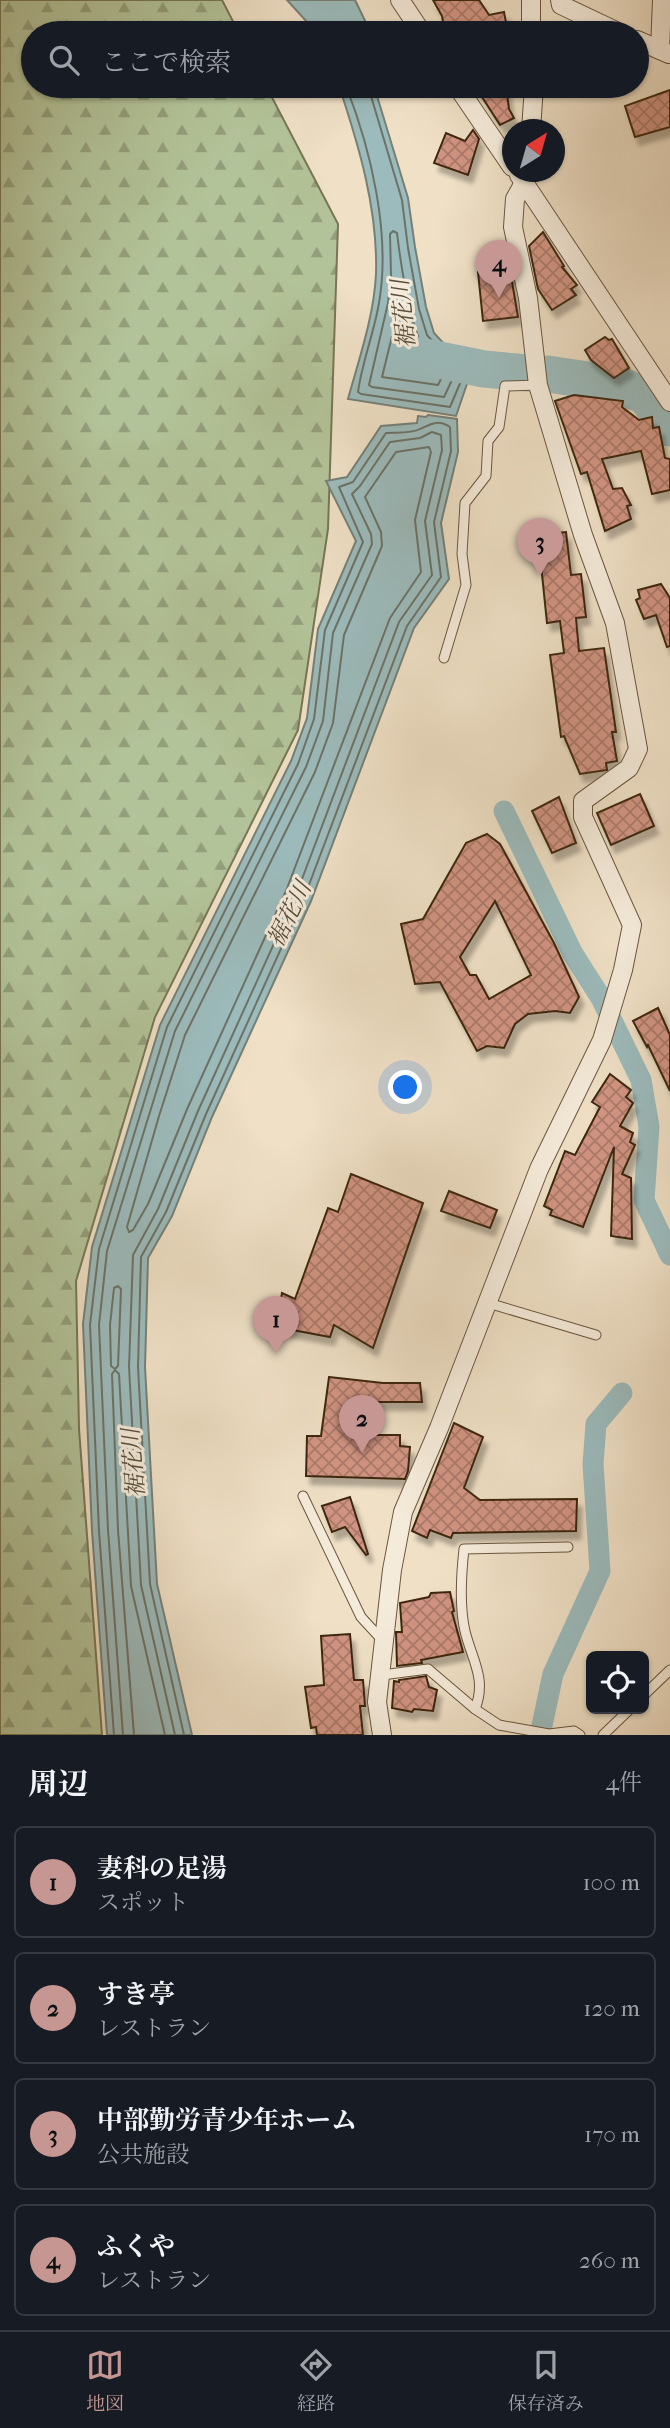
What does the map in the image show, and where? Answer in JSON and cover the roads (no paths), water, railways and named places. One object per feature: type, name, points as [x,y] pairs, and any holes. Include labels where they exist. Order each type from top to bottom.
[{"type":"street","points":[[400,0],[414,21]]},
{"type":"street","points":[[531,0],[531,21]]},
{"type":"street","points":[[560,0],[561,5],[595,21]]},
{"type":"street","points":[[649,46],[665,53],[662,0]]},
{"type":"street","points":[[465,98],[502,151]]},
{"type":"street","points":[[532,119],[533,98]]},
{"type":"street","points":[[382,1735],[377,1702],[392,1570],[403,1512],[488,1303],[539,1168],[602,1040],[632,925],[583,817],[583,801],[629,768],[638,749],[615,623],[583,535],[538,386],[528,298],[513,227],[515,199],[520,182]]},
{"type":"street","points":[[527,182],[670,402]]},
{"type":"lane","points":[[444,658],[466,585],[463,554],[465,503],[486,476],[488,442],[499,427],[505,386],[538,386]]},
{"type":"lane","points":[[488,1303],[596,1335]]},
{"type":"lane","points":[[303,1496],[361,1617],[385,1643]]},
{"type":"lane","points":[[475,1709],[480,1696],[480,1678],[465,1629],[461,1580],[464,1549],[568,1547]]},
{"type":"lane","points":[[382,1675],[428,1669],[475,1709],[499,1725],[549,1734],[574,1731],[580,1735]]},
{"type":"lane","points":[[649,1690],[670,1670]]},
{"type":"lane","points":[[603,1735],[624,1714]]},
{"type":"water","points":[[287,0],[355,0],[365,21],[306,21]]},
{"type":"water","name":"裾花川","points":[[343,98],[378,98],[408,198],[426,307],[434,333],[446,346],[463,357],[468,381],[456,416],[348,399],[372,306],[376,274],[374,226],[366,178]]},
{"type":"water","name":"裾花川","points":[[418,416],[457,419],[458,452],[441,523],[449,579],[414,628],[311,901],[212,1117],[172,1216],[148,1258],[145,1367],[157,1584],[192,1735],[107,1735],[92,1531],[83,1324],[92,1247],[160,1025],[291,761],[307,718],[318,629],[356,541],[326,481],[347,477],[381,426],[417,423]]},
{"type":"waterway","name":"裾花川","points":[[414,355],[484,369],[527,373]]},
{"type":"waterway","points":[[548,374],[620,385],[645,396],[670,428]]},
{"type":"waterway","points":[[504,811],[573,954],[601,998],[641,1080],[649,1127],[644,1200],[670,1255]]},
{"type":"waterway","points":[[540,1735],[553,1674],[600,1571],[593,1464],[596,1424],[622,1393]]},
{"type":"place","name":"ふくや","points":[[499,298]]},
{"type":"place","name":"中部勤労青少年ホーム","points":[[540,576]]},
{"type":"place","name":"妻科の足湯","points":[[276,1354]]},
{"type":"place","name":"すき亭","points":[[362,1453]]}]
